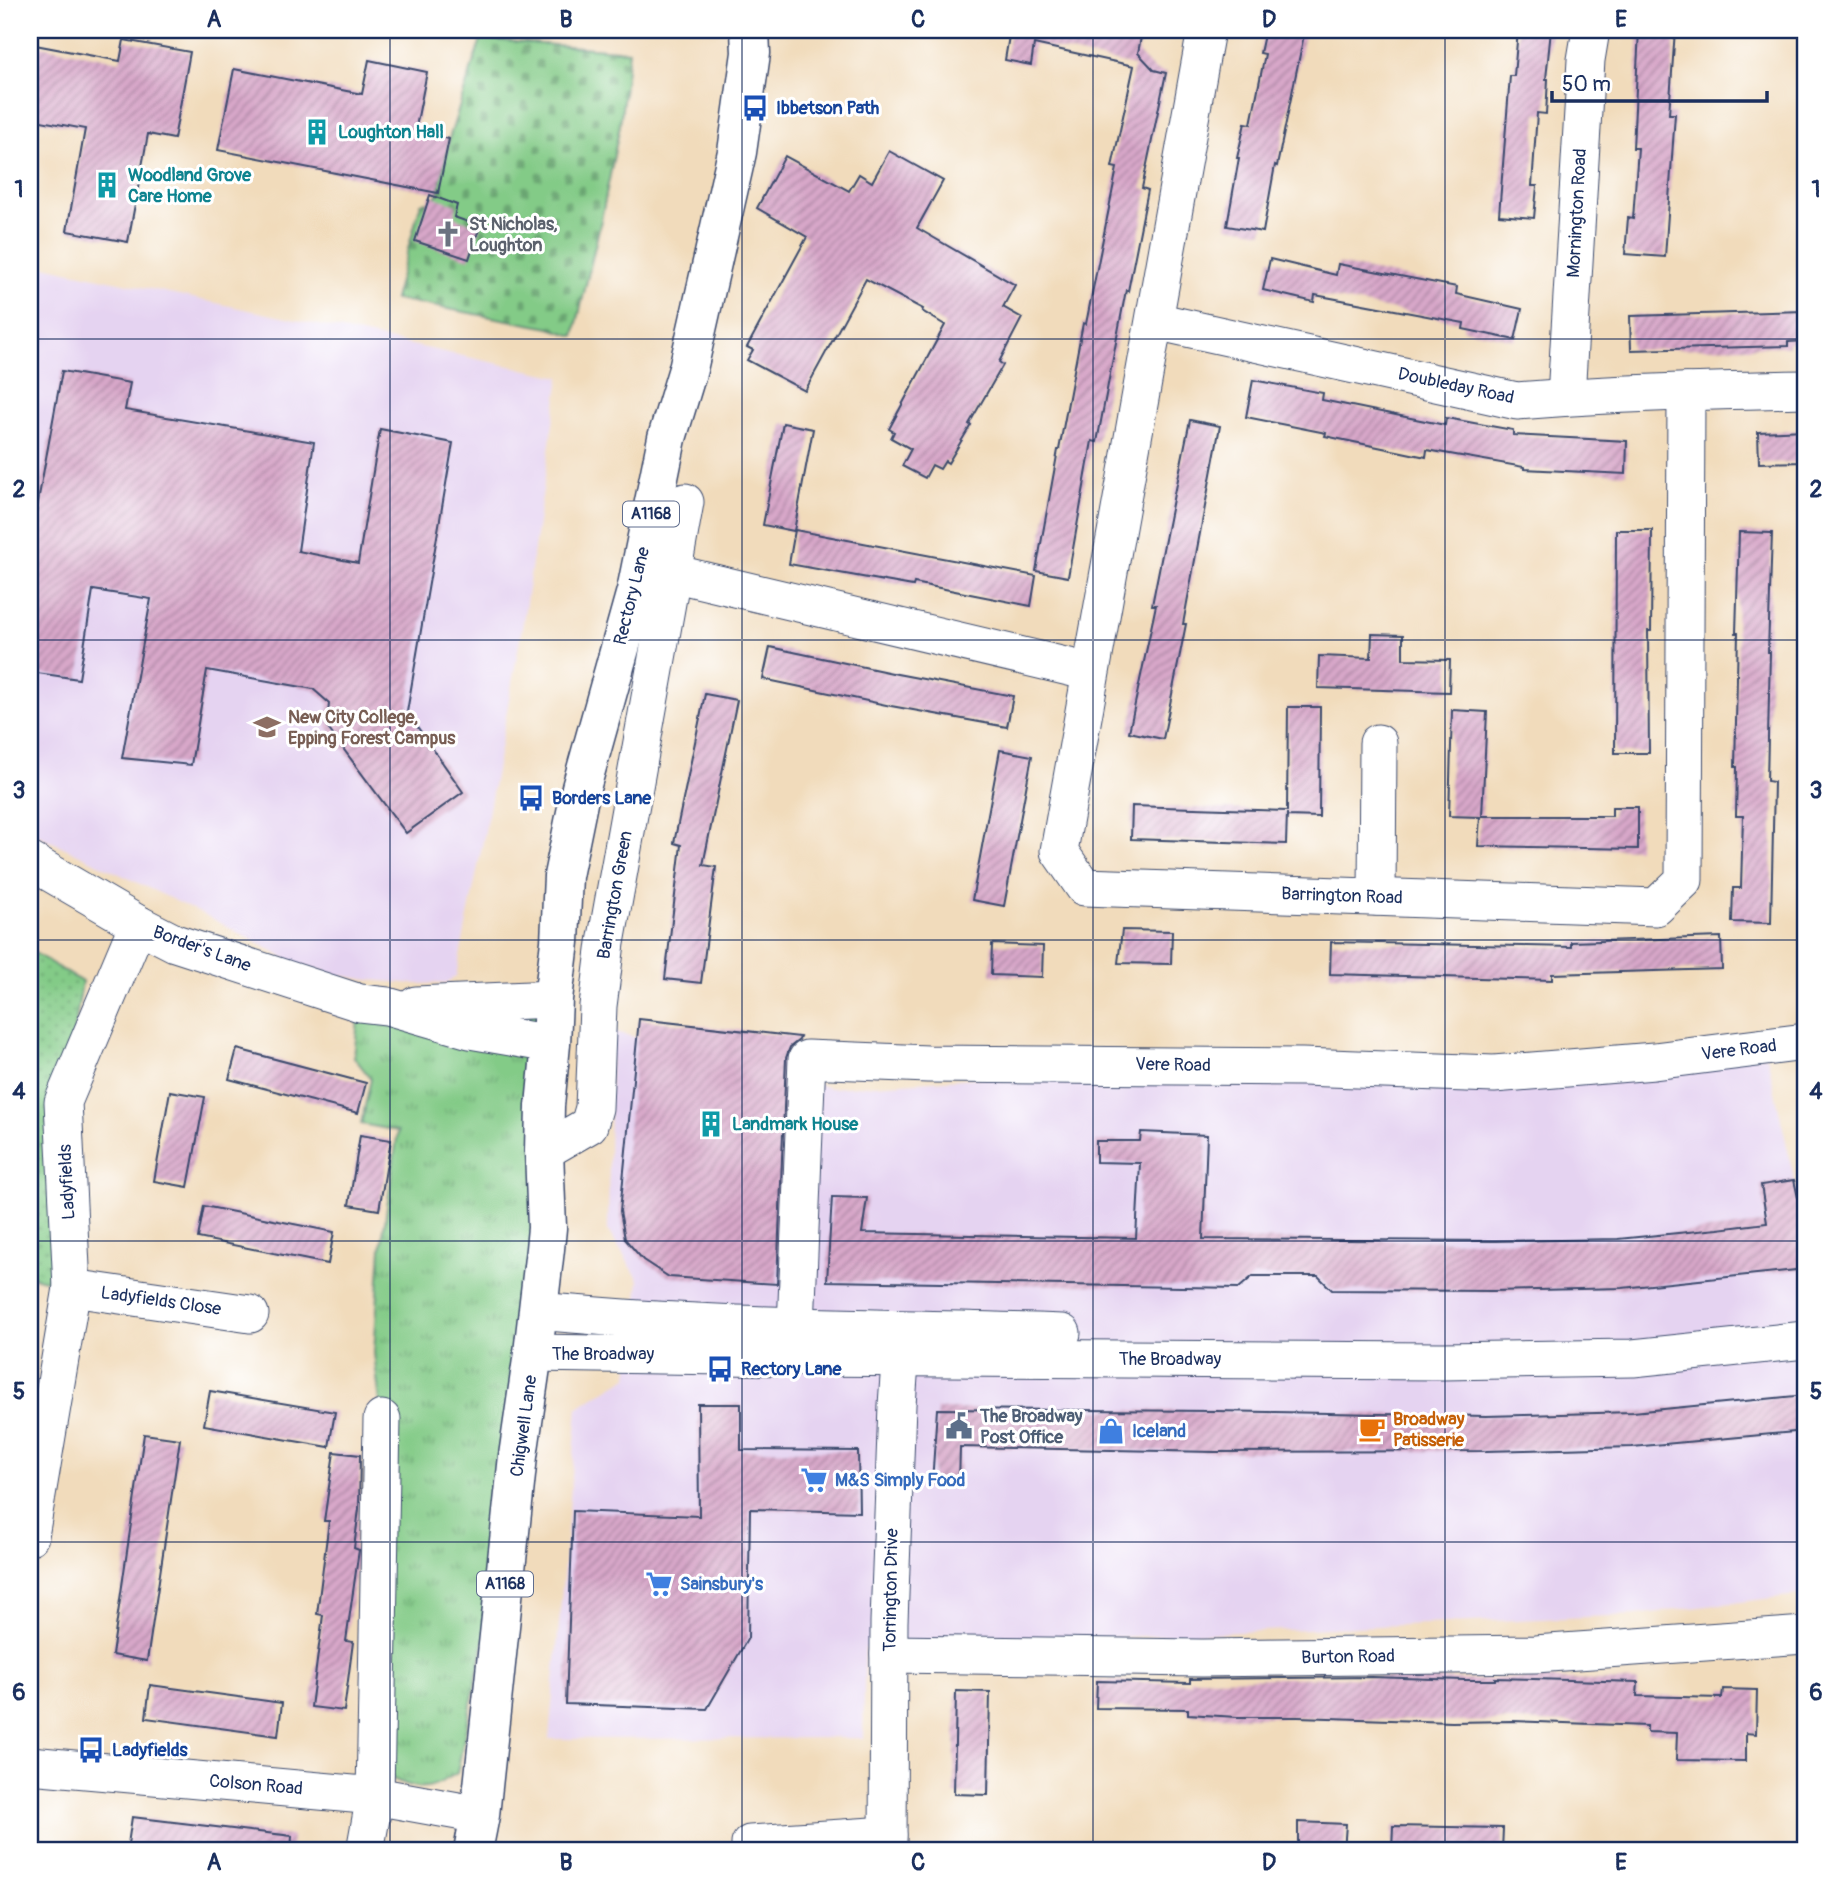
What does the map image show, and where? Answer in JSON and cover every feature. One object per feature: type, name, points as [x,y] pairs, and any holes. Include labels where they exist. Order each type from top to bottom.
[{"type":"main road","name":"Rectory Lane","points":[[553,999],[564,876],[581,788],[636,591],[667,438],[688,369],[731,179],[751,53],[750,30]]},
{"type":"main road","name":"Chigwell Lane","points":[[477,1833],[518,1456],[547,1228],[545,1106],[553,999]]},
{"type":"street","points":[[1155,321],[1206,30]]},
{"type":"street","name":"Mornington Road","points":[[1566,397],[1586,60],[1591,30]]},
{"type":"street","name":"Doubleday Road","points":[[1155,321],[1517,401],[1805,389]]},
{"type":"street","name":"Barrington Road","points":[[1155,321],[1059,851],[1084,887],[1656,907],[1684,880],[1686,392]]},
{"type":"street","name":"Barrington Green","points":[[544,1151],[589,1125],[594,1108],[598,1006],[606,943],[685,502]]},
{"type":"street","points":[[671,573],[1090,672]]},
{"type":"street","points":[[1377,897],[1378,743]]},
{"type":"street","name":"Border's Lane","points":[[30,861],[138,925],[175,943],[360,1003],[387,1006],[553,999]]},
{"type":"street","name":"Ladyfields","points":[[30,1536],[72,1287],[63,1102],[138,925]]},
{"type":"street","name":"Border's Lane","points":[[387,1006],[470,1030],[551,1044]]},
{"type":"street","name":"Vere Road","points":[[796,1327],[807,1059],[928,1064],[1294,1067],[1494,1074],[1654,1061],[1805,1042]]},
{"type":"street","name":"Ladyfields Close","points":[[72,1287],[250,1314]]},
{"type":"street","name":"The Broadway","points":[[538,1311],[620,1319],[796,1327],[902,1343],[1443,1361],[1633,1358],[1805,1340]]},
{"type":"street","name":"The Broadway","points":[[533,1353],[794,1357],[902,1343],[1441,1340],[1642,1335],[1805,1321]]},
{"type":"street","name":"Torrington Drive","points":[[888,1843],[889,1654],[897,1405],[902,1343]]},
{"type":"street","points":[[365,1851],[375,1796],[383,1419]]},
{"type":"street","name":"Burton Road","points":[[889,1654],[1230,1658],[1535,1654],[1805,1635]]},
{"type":"street","name":"Colson Road","points":[[30,1765],[375,1796],[477,1833]]},
{"type":"street","points":[[750,1836],[888,1843]]},
{"type":"shaded area","name":"New City College, Epping Forest Campus","points":[[30,263],[560,377],[523,622],[485,831],[456,976],[447,983],[418,984],[369,980],[303,965],[302,967],[213,919],[30,831]]},
{"type":"shaded area","points":[[611,1031],[831,1088],[1092,1070],[1767,1056],[1805,1220],[1805,1594],[1635,1615],[865,1648],[863,1738],[549,1739],[578,1407],[628,1377],[639,1280],[608,1230]]},
{"type":"green space","points":[[481,39],[629,51],[620,125],[574,336],[550,328],[394,299],[421,203],[431,202],[438,193],[449,139]]},
{"type":"green space","points":[[30,950],[82,982],[63,1102],[72,1288],[30,1276]]},
{"type":"green space","points":[[553,999],[516,1484],[457,1773],[438,1784],[416,1787],[388,1777],[382,1419],[374,1353],[381,1249],[398,1131],[361,1124],[371,1079],[354,1057],[360,1003]]},
{"type":"building","points":[[1010,30],[1107,30],[1141,37],[1138,53],[1154,70],[1166,73],[1142,188],[1148,190],[1097,442],[1092,441],[1068,577],[1036,571],[1083,323],[1086,324],[1117,168],[1112,167],[1134,66],[1034,44],[1031,65],[1005,60]]},
{"type":"building","points":[[1265,30],[1305,30],[1263,232],[1227,226],[1237,158],[1245,123],[1251,124],[1265,54],[1260,53]]},
{"type":"building","points":[[1518,30],[1551,30],[1546,114],[1537,113],[1532,186],[1537,186],[1534,218],[1499,215],[1510,76],[1514,76]]},
{"type":"building","points":[[1639,30],[1675,30],[1669,114],[1675,114],[1665,257],[1625,254],[1628,218],[1633,219],[1638,148],[1633,148]]},
{"type":"building","name":"Woodland Grove Care Home","points":[[124,40],[190,52],[174,139],[148,134],[128,242],[67,231],[85,129],[30,119],[30,44],[120,61]]},
{"type":"building","name":"Loughton Hall","points":[[369,60],[427,72],[415,132],[449,139],[438,193],[218,150],[234,69],[362,94]]},
{"type":"building","points":[[889,151],[943,181],[917,228],[1015,285],[1003,307],[1022,318],[999,362],[1003,365],[948,463],[945,461],[940,469],[932,465],[925,478],[902,466],[911,449],[891,438],[894,432],[889,429],[945,325],[922,311],[923,309],[866,279],[805,391],[747,360],[753,350],[747,347],[807,237],[757,208],[785,156],[849,191],[859,174],[872,182]]},
{"type":"building","name":"St Nicholas, Loughton","points":[[430,195],[457,205],[454,217],[480,226],[469,259],[415,241]]},
{"type":"building","points":[[1270,259],[1336,275],[1338,264],[1457,287],[1456,294],[1522,309],[1515,340],[1463,329],[1464,323],[1315,295],[1314,302],[1263,290]]},
{"type":"building","points":[[1805,311],[1805,341],[1788,342],[1788,346],[1631,350],[1630,316]]},
{"type":"building","points":[[62,371],[130,383],[125,410],[314,442],[298,551],[358,563],[380,429],[453,443],[407,712],[463,792],[406,833],[327,727],[329,703],[313,689],[207,670],[191,765],[122,758],[151,599],[93,590],[79,679],[30,672],[30,545]]},
{"type":"building","points":[[1253,380],[1323,393],[1322,400],[1445,425],[1446,418],[1513,430],[1513,435],[1627,441],[1626,474],[1524,469],[1427,450],[1426,457],[1246,417]]},
{"type":"building","points":[[1190,420],[1220,426],[1163,739],[1129,732],[1156,605],[1152,605]]},
{"type":"building","points":[[783,423],[813,429],[794,531],[763,525]]},
{"type":"building","points":[[1805,430],[1805,462],[1759,463],[1758,432]]},
{"type":"building","points":[[795,530],[1036,576],[1031,606],[914,583],[913,586],[789,564]]},
{"type":"building","points":[[1616,530],[1652,530],[1651,631],[1648,631],[1649,753],[1615,753]]},
{"type":"building","points":[[1739,532],[1772,533],[1767,781],[1774,782],[1771,923],[1732,922],[1733,888],[1741,888],[1743,816],[1736,816],[1735,767]]},
{"type":"building","points":[[1372,634],[1403,635],[1403,659],[1450,660],[1449,692],[1318,688],[1319,656],[1371,658]]},
{"type":"building","points":[[770,647],[1013,696],[1007,727],[763,679]]},
{"type":"building","points":[[705,694],[737,700],[703,865],[716,867],[701,983],[665,979],[681,845],[674,843]]},
{"type":"building","points":[[1288,707],[1320,707],[1319,817],[1287,816],[1287,813],[1286,844],[1131,839],[1132,806],[1287,811]]},
{"type":"building","points":[[1452,710],[1487,712],[1482,816],[1612,816],[1612,807],[1638,807],[1638,849],[1478,846],[1480,817],[1449,816]]},
{"type":"building","points":[[1000,750],[1032,756],[1004,906],[972,900]]},
{"type":"building","points":[[1122,930],[1172,931],[1171,964],[1118,963]]},
{"type":"building","points":[[1721,937],[1722,969],[1552,974],[1552,980],[1330,974],[1331,942],[1571,947],[1571,942]]},
{"type":"building","points":[[992,944],[1043,946],[1042,977],[991,975]]},
{"type":"building","name":"Landmark House","points":[[639,1019],[800,1037],[790,1047],[786,1058],[777,1284],[669,1277],[643,1260],[625,1239],[620,1211]]},
{"type":"building","points":[[237,1049],[366,1083],[358,1113],[229,1079]]},
{"type":"building","points":[[170,1091],[205,1097],[188,1187],[154,1181]]},
{"type":"building","points":[[1141,1132],[1207,1135],[1203,1239],[1618,1239],[1767,1223],[1761,1185],[1794,1180],[1805,1228],[1805,1269],[1622,1288],[1493,1291],[1332,1290],[1318,1276],[1253,1276],[1239,1288],[827,1281],[832,1197],[867,1198],[862,1233],[1136,1238],[1140,1163],[1096,1162],[1096,1141],[1140,1141]]},
{"type":"building","points":[[360,1135],[391,1140],[379,1210],[349,1205]]},
{"type":"building","points":[[204,1206],[334,1232],[328,1264],[198,1238]]},
{"type":"building","points":[[210,1391],[335,1412],[329,1447],[204,1425]]},
{"type":"building","points":[[1805,1395],[1805,1431],[1632,1447],[1486,1451],[1215,1452],[960,1447],[959,1484],[932,1483],[937,1409],[1486,1416],[1633,1412]]},
{"type":"building","name":"Sainsbury's","points":[[698,1404],[741,1404],[741,1450],[858,1451],[859,1512],[750,1509],[748,1638],[707,1709],[566,1704],[573,1511],[699,1516]]},
{"type":"building","points":[[144,1434],[180,1439],[147,1661],[112,1655]]},
{"type":"building","points":[[334,1452],[360,1455],[359,1509],[354,1548],[359,1550],[346,1641],[353,1642],[344,1711],[311,1707],[323,1615],[317,1614],[329,1521],[324,1521]]},
{"type":"building","points":[[1372,1677],[1638,1682],[1637,1696],[1722,1698],[1723,1689],[1757,1690],[1756,1734],[1746,1733],[1746,1761],[1676,1760],[1677,1733],[1647,1732],[1647,1726],[1237,1717],[1188,1714],[1188,1709],[1096,1708],[1097,1681],[1190,1683],[1190,1679]]},
{"type":"building","points":[[150,1685],[282,1703],[278,1736],[146,1718]]},
{"type":"building","points":[[956,1691],[990,1692],[988,1795],[954,1794]]},
{"type":"building","points":[[132,1817],[292,1836],[291,1851],[127,1851]]},
{"type":"building","points":[[1298,1822],[1346,1824],[1344,1851],[1298,1851]]},
{"type":"building","points":[[1393,1826],[1503,1828],[1502,1851],[1392,1851]]},
{"type":"place","name":"Ibbetson Path","points":[[755,108]]},
{"type":"place","name":"Loughton Hall","points":[[317,132]]},
{"type":"place","name":"Woodland Grove Care Home","points":[[107,185]]},
{"type":"place","name":"St Nicholas, Loughton","points":[[448,234]]},
{"type":"place","name":"New City College, Epping Forest Campus","points":[[267,727]]},
{"type":"place","name":"Borders Lane","points":[[531,798]]},
{"type":"place","name":"Landmark House","points":[[711,1124]]},
{"type":"place","name":"Rectory Lane","points":[[720,1369]]},
{"type":"place","name":"The Broadway Post Office","points":[[959,1426]]},
{"type":"place","name":"Broadway Patisserie","points":[[1372,1429]]},
{"type":"place","name":"Iceland","points":[[1111,1431]]},
{"type":"place","name":"M&S Simply Food","points":[[814,1480]]},
{"type":"place","name":"Sainsbury's","points":[[659,1584]]},
{"type":"place","name":"Ladyfields","points":[[91,1750]]}]
